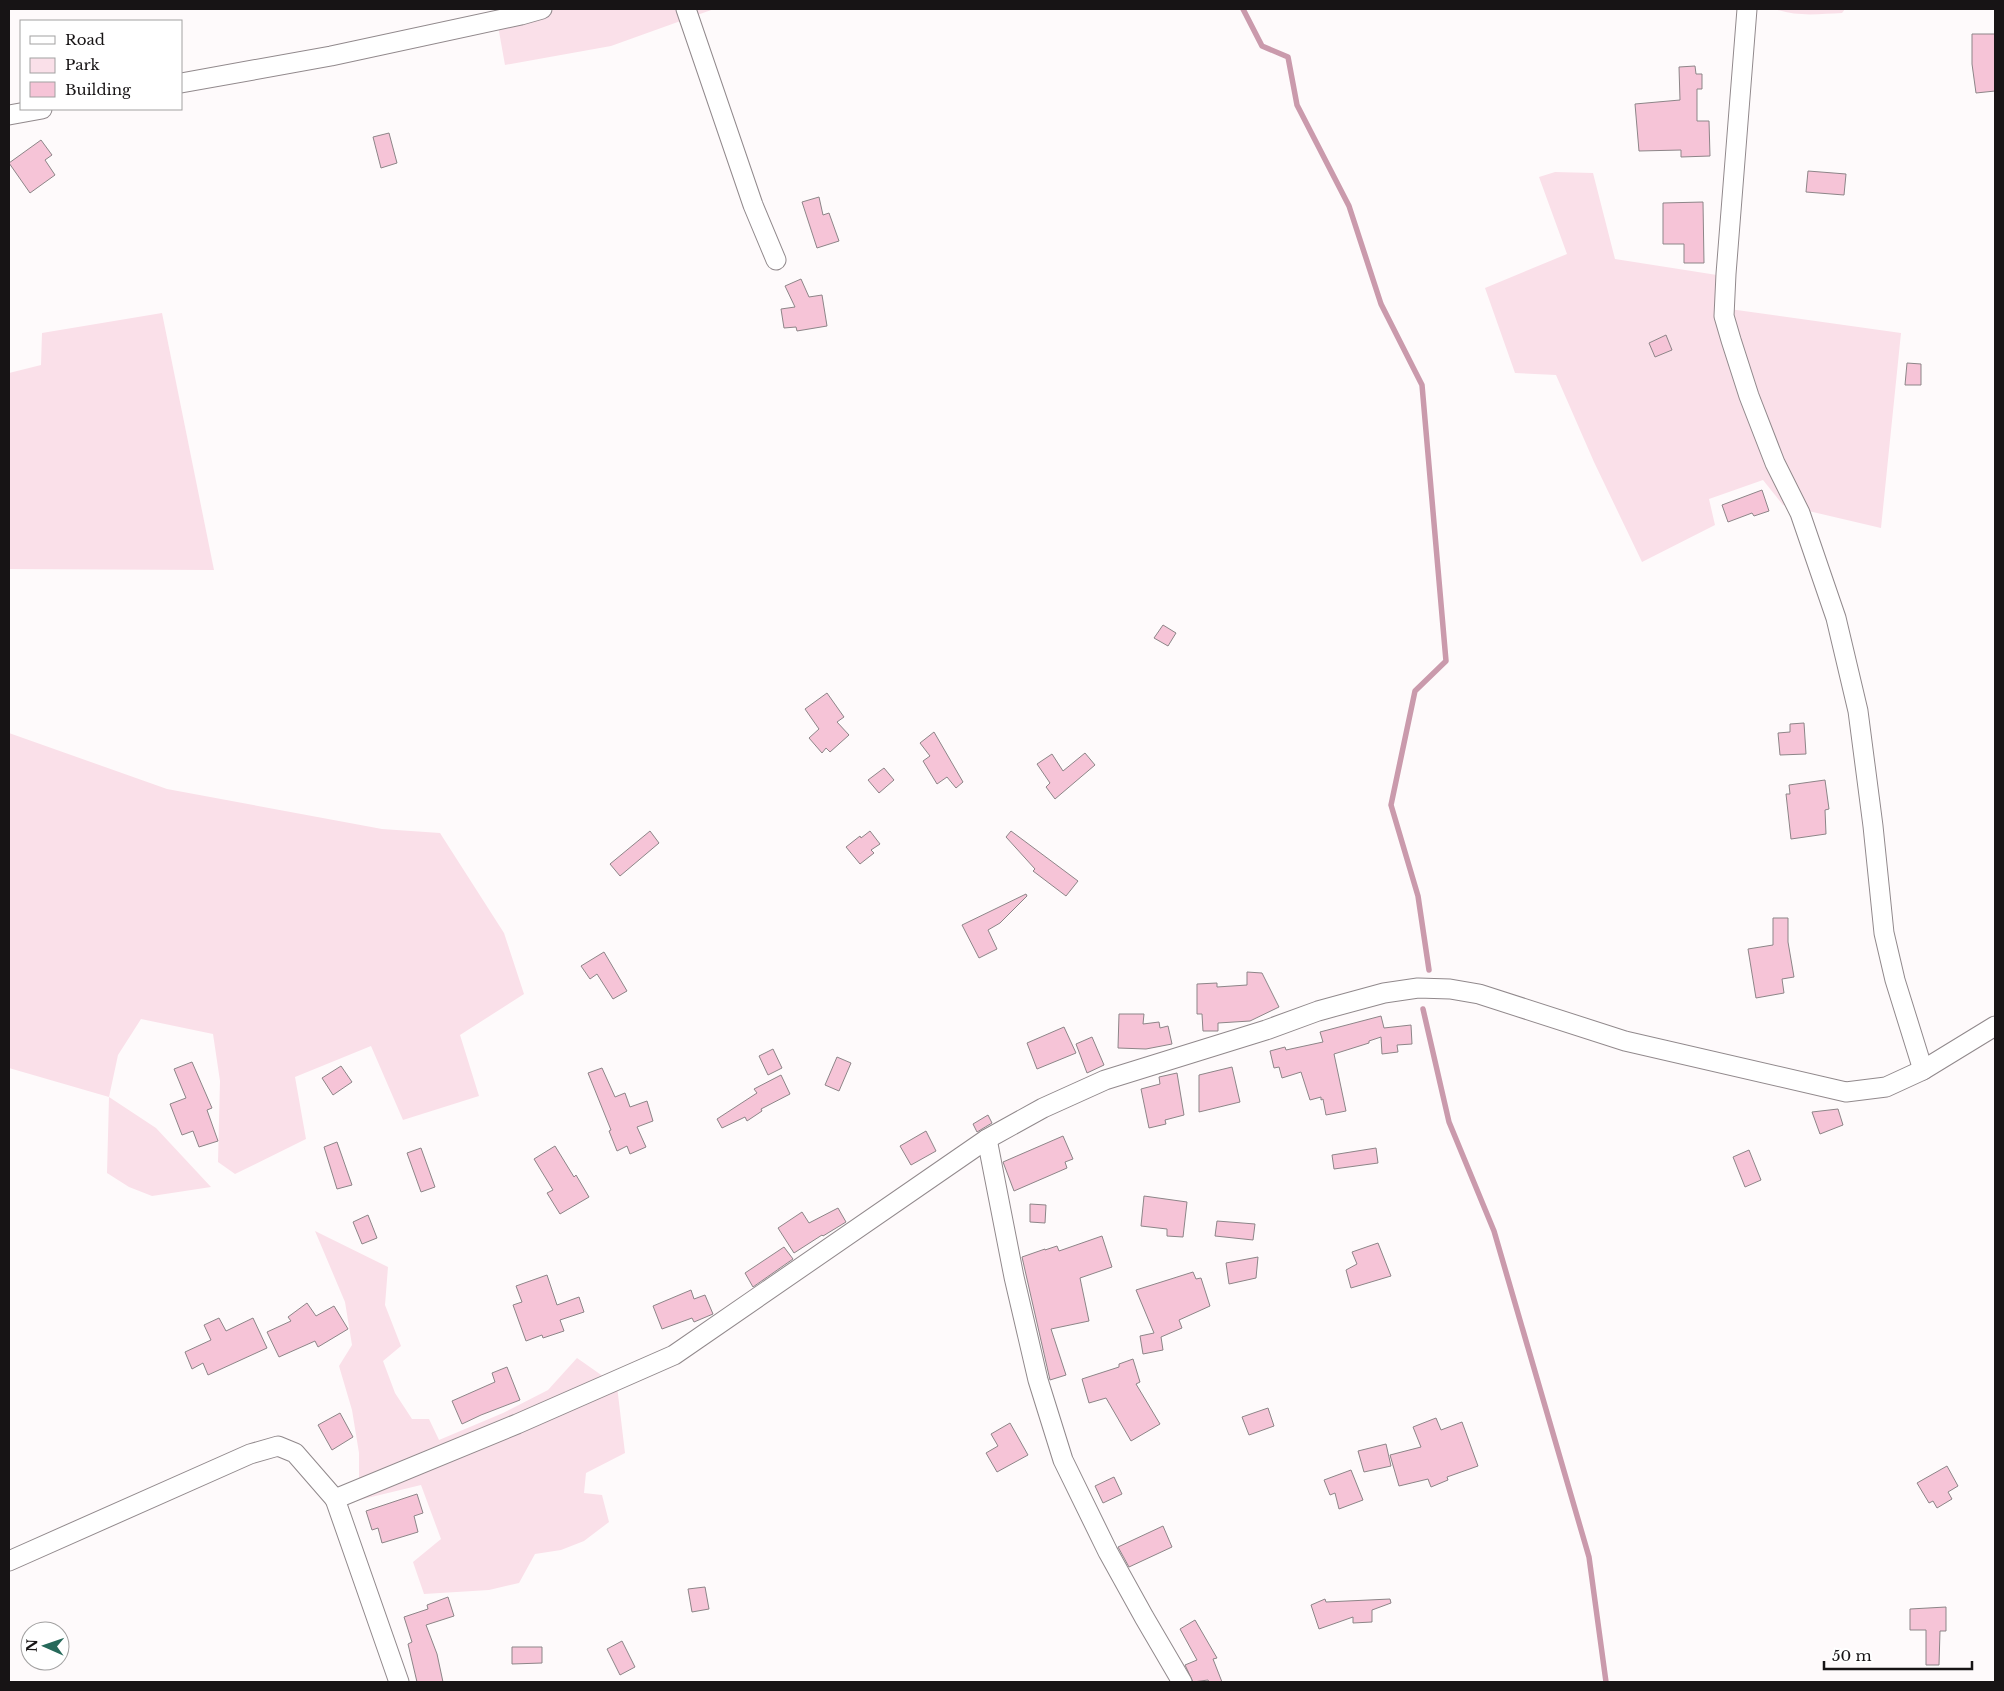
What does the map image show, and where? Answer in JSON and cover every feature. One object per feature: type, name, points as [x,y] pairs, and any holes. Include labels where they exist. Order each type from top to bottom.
[{"type":"street","points":[[182,83],[331,56],[542,9]]},
{"type":"street","points":[[686,9],[753,205],[776,260]]},
{"type":"street","points":[[1747,9],[1724,316],[1749,396],[1775,462],[1800,513],[1836,618],[1858,711],[1873,826],[1884,933],[1895,980],[1923,1070]]},
{"type":"street","points":[[9,115],[36,110]]},
{"type":"street","points":[[335,1499],[517,1424],[674,1355],[987,1139],[1043,1108],[1105,1080],[1257,1033],[1318,1011],[1384,993],[1418,988],[1450,989],[1478,994],[1625,1040],[1846,1092],[1886,1087],[1923,1070],[1995,1026]]},
{"type":"street","points":[[987,1139],[1014,1277],[1038,1380],[1063,1460],[1122,1576],[1182,1682]]},
{"type":"street","points":[[9,1561],[250,1454],[278,1446],[295,1453],[335,1499],[399,1682]]},
{"type":"green space","points":[[495,9],[714,9],[611,46],[505,65]]},
{"type":"green space","points":[[1775,9],[1845,9],[1842,13],[1808,14],[1783,12]]},
{"type":"green space","points":[[1555,172],[1593,173],[1615,259],[1717,275],[1715,307],[1901,333],[1881,528],[1783,505],[1763,480],[1709,499],[1715,525],[1642,562],[1594,462],[1556,375],[1515,373],[1485,288],[1567,254],[1539,177]]},
{"type":"green space","points":[[162,313],[214,570],[9,569],[9,373],[41,365],[42,333]]},
{"type":"green space","points":[[9,733],[167,789],[382,829],[440,833],[504,933],[524,994],[460,1035],[479,1096],[403,1120],[371,1046],[295,1077],[306,1139],[235,1174],[218,1162],[220,1081],[213,1034],[141,1019],[118,1055],[109,1097],[9,1068]]},
{"type":"green space","points":[[109,1097],[156,1128],[211,1187],[152,1196],[129,1187],[107,1173]]},
{"type":"green space","points":[[315,1231],[388,1267],[385,1305],[401,1346],[383,1361],[395,1393],[412,1419],[429,1419],[439,1440],[503,1413],[548,1390],[577,1358],[617,1386],[625,1453],[586,1473],[584,1493],[602,1495],[609,1522],[584,1541],[561,1550],[535,1554],[519,1583],[489,1590],[424,1594],[413,1562],[441,1539],[421,1485],[359,1500],[359,1453],[352,1410],[339,1366],[352,1345],[345,1302]]},
{"type":"building","points":[[1972,34],[1995,34],[1995,91],[1976,93],[1972,64]]},
{"type":"building","points":[[1695,66],[1696,74],[1702,74],[1702,89],[1697,89],[1697,121],[1709,121],[1710,156],[1681,157],[1681,150],[1639,151],[1635,104],[1680,100],[1679,67]]},
{"type":"building","points":[[389,133],[397,163],[381,168],[373,137]]},
{"type":"building","points":[[41,140],[52,155],[45,160],[55,175],[30,193],[9,163]]},
{"type":"building","points":[[1808,171],[1846,174],[1844,195],[1806,192]]},
{"type":"building","points":[[819,197],[823,215],[829,213],[839,241],[817,248],[802,202]]},
{"type":"building","points":[[1703,202],[1704,263],[1684,263],[1684,244],[1663,244],[1663,203]]},
{"type":"building","points":[[801,279],[809,297],[822,295],[827,326],[797,331],[796,327],[784,328],[781,309],[795,307],[785,286]]},
{"type":"building","points":[[1666,335],[1672,350],[1655,357],[1649,343]]},
{"type":"building","points":[[1907,363],[1921,364],[1921,385],[1905,385]]},
{"type":"building","points":[[1762,490],[1769,511],[1754,516],[1752,513],[1728,522],[1722,505]]},
{"type":"building","points":[[1163,625],[1176,633],[1168,646],[1154,638]]},
{"type":"building","points":[[827,693],[844,717],[837,722],[849,735],[830,752],[826,748],[822,753],[809,738],[819,729],[805,709]]},
{"type":"building","points":[[1804,723],[1806,754],[1780,755],[1778,733],[1790,732],[1790,724]]},
{"type":"building","points":[[934,732],[963,782],[956,788],[947,777],[937,784],[923,761],[930,756],[920,743]]},
{"type":"building","points":[[1085,753],[1095,765],[1055,799],[1046,787],[1050,783],[1037,764],[1052,754],[1063,771]]},
{"type":"building","points":[[884,768],[894,780],[879,793],[868,780]]},
{"type":"building","points":[[1825,780],[1829,809],[1825,810],[1826,834],[1791,839],[1786,794],[1790,794],[1789,785]]},
{"type":"building","points":[[650,831],[659,843],[620,876],[610,864]]},
{"type":"building","points":[[870,831],[880,844],[871,850],[874,853],[860,864],[846,847]]},
{"type":"building","points":[[1011,831],[1078,881],[1066,896],[1033,871],[1035,869],[1006,837]]},
{"type":"building","points":[[1026,894],[1027,896],[1000,923],[988,930],[997,949],[979,958],[962,925]]},
{"type":"building","points":[[1773,918],[1788,918],[1788,942],[1794,977],[1782,979],[1784,993],[1756,998],[1748,949],[1773,945]]},
{"type":"building","points":[[604,952],[627,991],[613,999],[597,974],[590,979],[581,966]]},
{"type":"building","points":[[1247,972],[1262,973],[1279,1007],[1250,1021],[1218,1023],[1218,1031],[1203,1031],[1202,1014],[1197,1014],[1197,984],[1217,983],[1217,987],[1247,985]]},
{"type":"building","points":[[1119,1014],[1144,1014],[1143,1024],[1159,1022],[1160,1028],[1168,1026],[1172,1044],[1146,1049],[1118,1048]]},
{"type":"building","points":[[1381,1016],[1384,1028],[1411,1025],[1412,1044],[1397,1045],[1398,1052],[1382,1054],[1381,1037],[1369,1041],[1369,1043],[1334,1054],[1346,1111],[1326,1115],[1321,1097],[1310,1100],[1301,1072],[1282,1078],[1279,1067],[1274,1068],[1270,1051],[1285,1047],[1286,1050],[1323,1042],[1320,1032]]},
{"type":"building","points":[[1064,1027],[1076,1053],[1037,1069],[1027,1043]]},
{"type":"building","points":[[1092,1037],[1104,1065],[1087,1073],[1076,1044]]},
{"type":"building","points":[[773,1049],[782,1068],[768,1075],[759,1056]]},
{"type":"building","points":[[837,1057],[851,1063],[839,1091],[825,1085]]},
{"type":"building","points":[[192,1062],[212,1108],[207,1110],[218,1141],[199,1147],[193,1131],[182,1135],[170,1104],[186,1098],[174,1069]]},
{"type":"building","points":[[341,1066],[352,1082],[333,1095],[322,1078]]},
{"type":"building","points":[[1232,1067],[1240,1102],[1199,1112],[1199,1075]]},
{"type":"building","points":[[602,1068],[615,1097],[625,1093],[630,1107],[647,1101],[653,1121],[637,1127],[646,1147],[630,1154],[627,1146],[617,1151],[609,1131],[611,1130],[588,1073]]},
{"type":"building","points":[[1177,1073],[1184,1115],[1165,1120],[1166,1124],[1149,1128],[1141,1089],[1160,1084],[1159,1077]]},
{"type":"building","points":[[781,1075],[790,1094],[761,1109],[762,1111],[747,1121],[745,1117],[722,1128],[717,1119],[757,1093],[754,1089]]},
{"type":"building","points":[[1838,1109],[1843,1125],[1820,1134],[1812,1112]]},
{"type":"building","points":[[988,1115],[992,1123],[977,1132],[973,1124]]},
{"type":"building","points":[[926,1131],[936,1151],[911,1165],[900,1146]]},
{"type":"building","points":[[1063,1136],[1073,1159],[1065,1162],[1067,1168],[1014,1191],[1003,1162]]},
{"type":"building","points":[[337,1142],[352,1185],[337,1189],[324,1147]]},
{"type":"building","points":[[555,1146],[589,1197],[560,1214],[547,1193],[553,1190],[534,1159]]},
{"type":"building","points":[[421,1148],[435,1187],[421,1192],[407,1153]]},
{"type":"building","points":[[1376,1148],[1378,1163],[1334,1169],[1332,1155]]},
{"type":"building","points":[[1749,1150],[1761,1180],[1745,1187],[1733,1157]]},
{"type":"building","points":[[1144,1196],[1187,1202],[1183,1237],[1167,1236],[1167,1229],[1141,1226]]},
{"type":"building","points":[[1030,1204],[1046,1205],[1045,1223],[1030,1222]]},
{"type":"building","points":[[838,1208],[846,1222],[794,1253],[778,1228],[802,1212],[809,1223]]},
{"type":"building","points":[[368,1215],[377,1238],[362,1244],[353,1222]]},
{"type":"building","points":[[1217,1221],[1255,1224],[1253,1240],[1215,1236]]},
{"type":"building","points":[[1102,1236],[1112,1267],[1080,1278],[1089,1321],[1051,1329],[1066,1375],[1050,1380],[1022,1257],[1057,1246],[1059,1251]]},
{"type":"building","points":[[1378,1243],[1391,1276],[1351,1288],[1346,1270],[1357,1264],[1352,1252]]},
{"type":"building","points":[[784,1247],[793,1259],[753,1287],[745,1273]]},
{"type":"building","points":[[1258,1257],[1256,1278],[1229,1284],[1226,1263]]},
{"type":"building","points":[[1193,1272],[1196,1279],[1201,1278],[1210,1306],[1179,1320],[1182,1328],[1161,1337],[1163,1350],[1143,1354],[1140,1336],[1154,1333],[1136,1290]]},
{"type":"building","points":[[547,1275],[557,1305],[579,1297],[584,1312],[560,1320],[564,1331],[543,1338],[542,1335],[526,1341],[513,1305],[522,1302],[516,1286]]},
{"type":"building","points":[[691,1290],[694,1299],[705,1295],[713,1314],[694,1322],[692,1318],[662,1329],[653,1306]]},
{"type":"building","points":[[307,1303],[316,1316],[334,1306],[348,1329],[318,1347],[315,1341],[279,1357],[267,1332],[291,1321],[288,1317]]},
{"type":"building","points":[[219,1318],[226,1331],[253,1318],[267,1348],[208,1375],[203,1363],[192,1369],[185,1352],[211,1340],[204,1325]]},
{"type":"building","points":[[1133,1359],[1140,1382],[1136,1384],[1160,1424],[1131,1441],[1106,1398],[1089,1403],[1082,1379],[1119,1367],[1119,1364]]},
{"type":"building","points":[[507,1367],[520,1400],[462,1424],[452,1401],[495,1382],[492,1373]]},
{"type":"building","points":[[1268,1408],[1274,1426],[1249,1435],[1242,1417]]},
{"type":"building","points":[[340,1413],[353,1437],[332,1450],[318,1425]]},
{"type":"building","points":[[1436,1418],[1441,1430],[1462,1422],[1478,1466],[1447,1477],[1448,1480],[1431,1487],[1428,1479],[1399,1486],[1390,1455],[1421,1447],[1413,1427]]},
{"type":"building","points":[[1010,1423],[1028,1455],[997,1472],[986,1453],[998,1446],[991,1434]]},
{"type":"building","points":[[1386,1444],[1391,1466],[1364,1472],[1358,1451]]},
{"type":"building","points":[[1947,1466],[1958,1486],[1948,1492],[1952,1499],[1937,1508],[1933,1501],[1929,1503],[1917,1483]]},
{"type":"building","points":[[1351,1470],[1363,1500],[1339,1509],[1335,1493],[1330,1495],[1324,1480]]},
{"type":"building","points":[[1114,1477],[1122,1494],[1103,1503],[1095,1486]]},
{"type":"building","points":[[417,1494],[423,1513],[414,1516],[418,1532],[382,1543],[378,1528],[372,1530],[366,1511]]},
{"type":"building","points":[[1163,1526],[1172,1547],[1129,1567],[1118,1547]]},
{"type":"building","points":[[705,1587],[709,1609],[692,1612],[688,1589]]},
{"type":"building","points":[[448,1597],[454,1616],[426,1625],[437,1654],[443,1682],[417,1682],[408,1644],[412,1642],[404,1617],[428,1609],[427,1605]]},
{"type":"building","points":[[1325,1599],[1326,1602],[1390,1599],[1391,1603],[1372,1610],[1372,1622],[1353,1623],[1353,1617],[1319,1629],[1311,1605]]},
{"type":"building","points":[[1946,1607],[1946,1631],[1940,1631],[1939,1665],[1926,1665],[1926,1630],[1910,1630],[1910,1609]]},
{"type":"building","points":[[1195,1620],[1217,1658],[1213,1659],[1222,1682],[1209,1682],[1208,1680],[1193,1682],[1185,1665],[1197,1660],[1180,1629]]},
{"type":"building","points":[[622,1641],[635,1667],[620,1675],[607,1649]]},
{"type":"building","points":[[512,1647],[542,1647],[542,1663],[512,1664]]},
{"type":"waterway","points":[[1243,9],[1262,46],[1288,57],[1297,105],[1349,206],[1381,304],[1422,385],[1446,661],[1415,691],[1391,805],[1418,896],[1429,970]]},
{"type":"waterway","points":[[1423,1009],[1449,1122],[1494,1231],[1589,1557],[1606,1682]]}]
